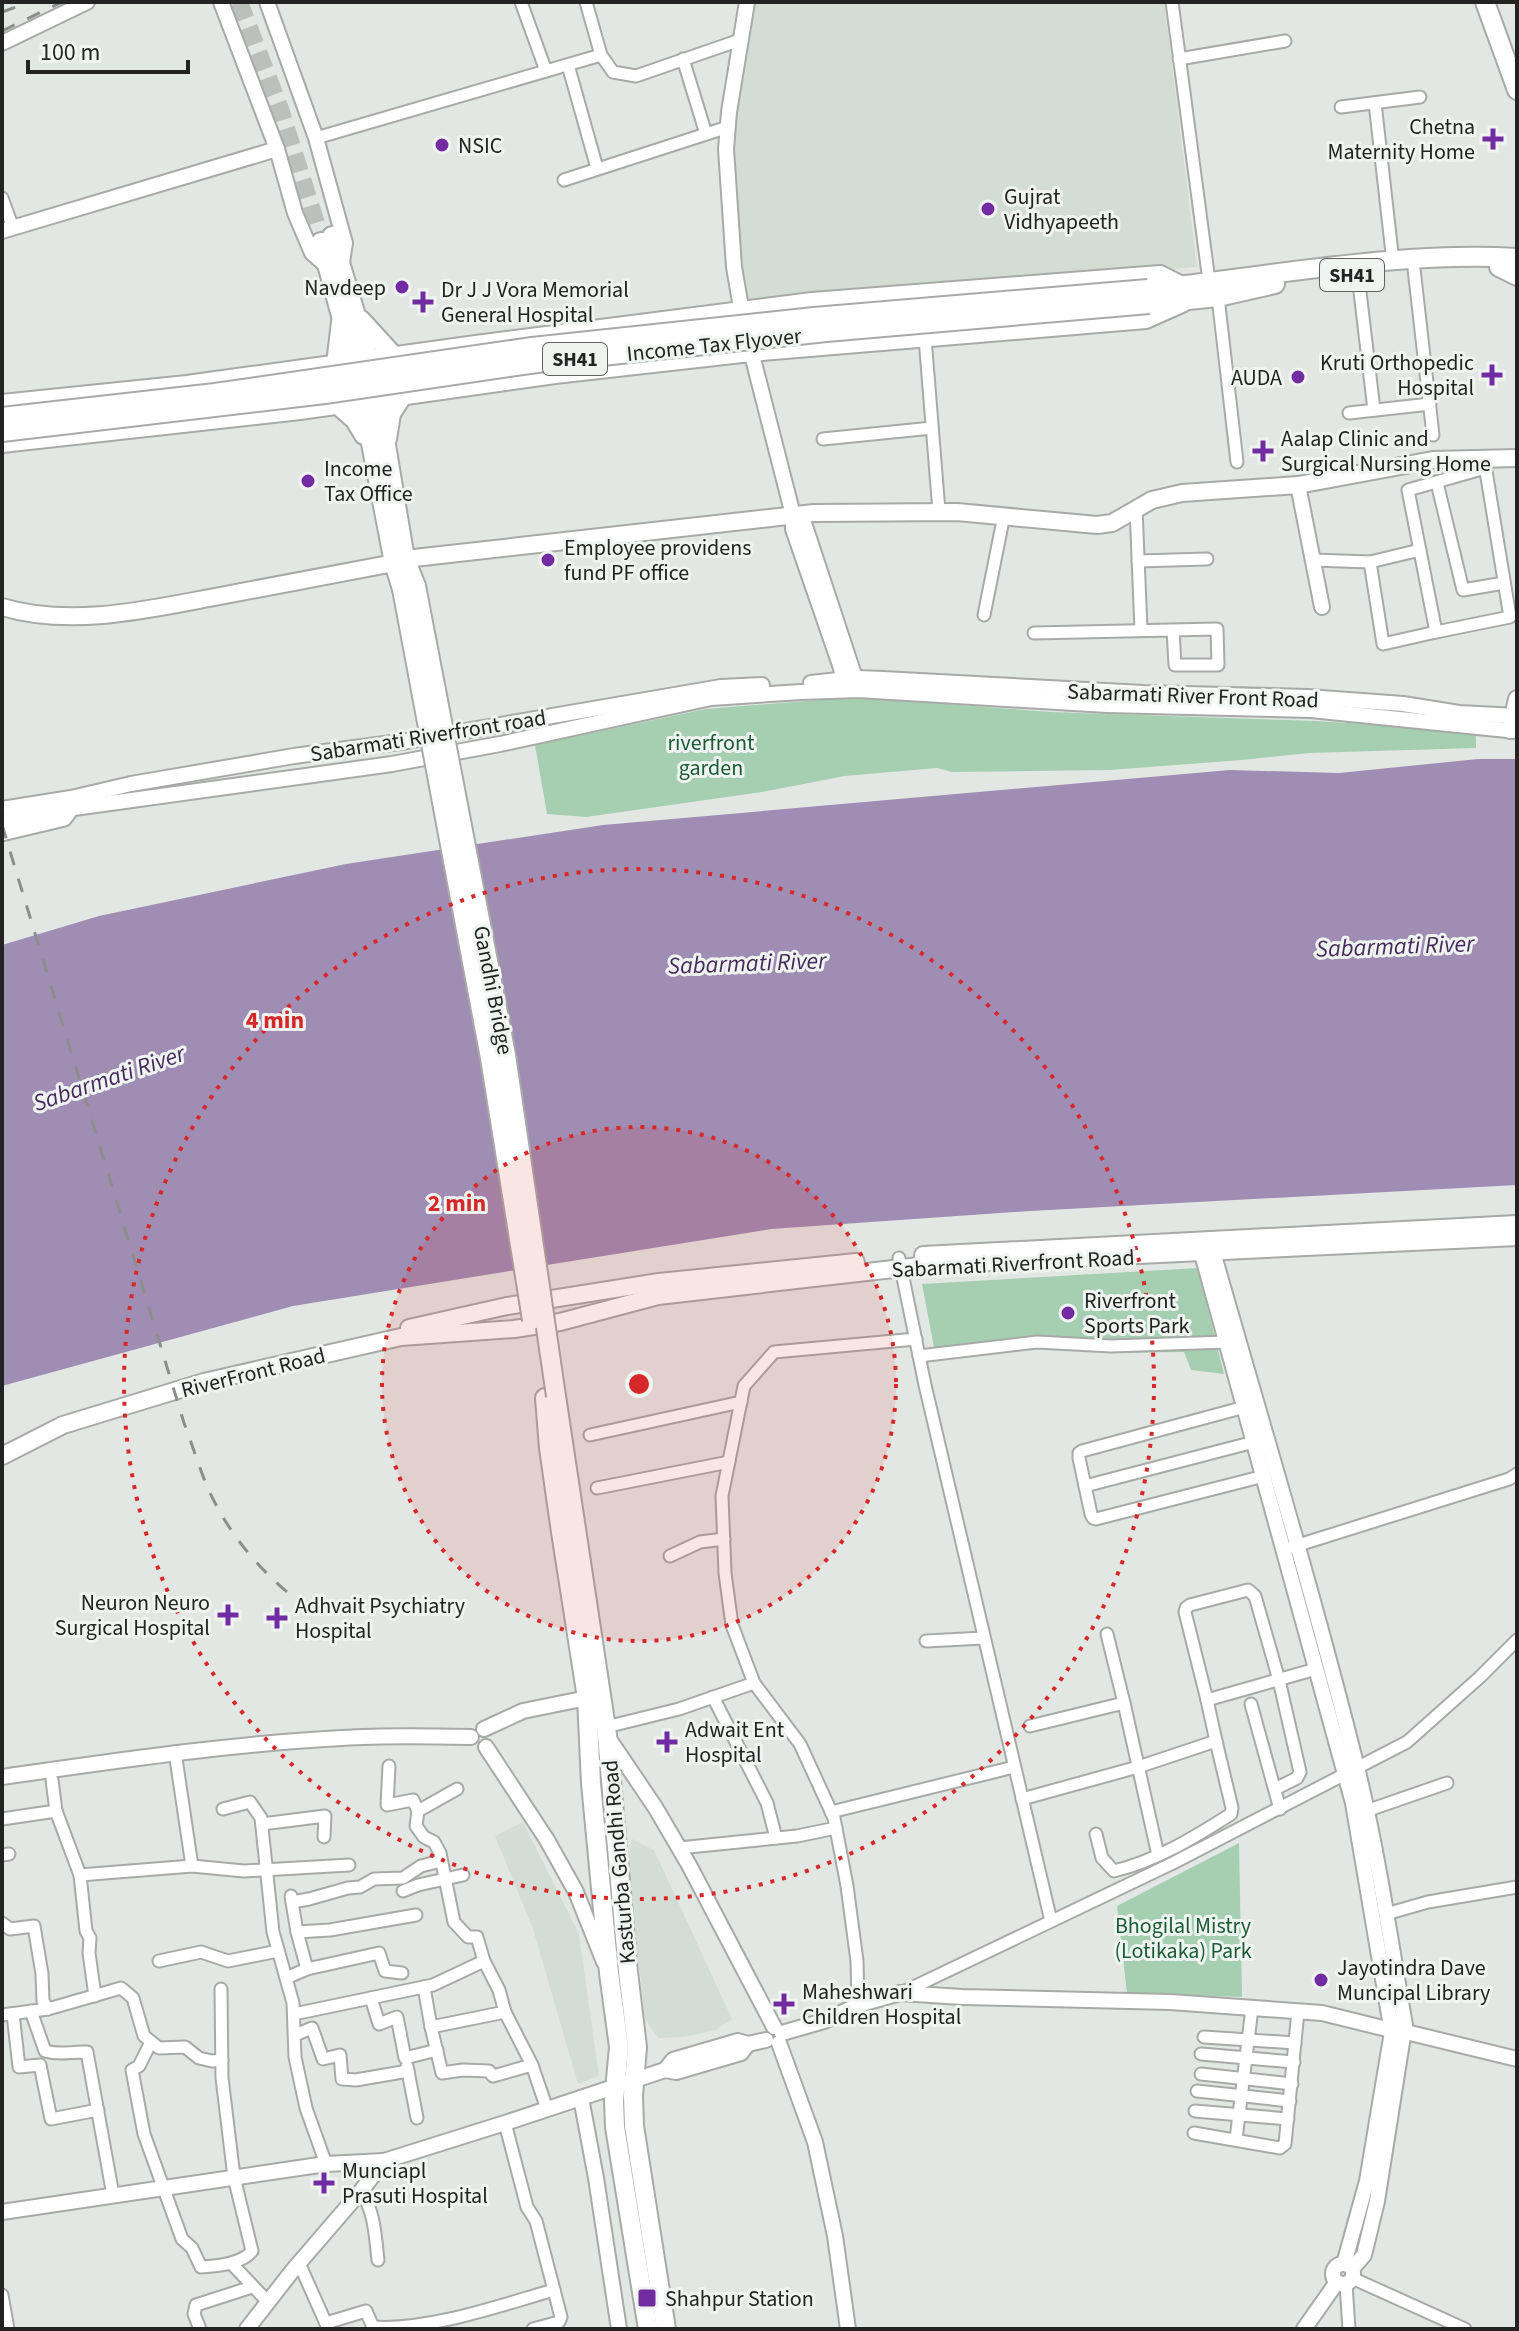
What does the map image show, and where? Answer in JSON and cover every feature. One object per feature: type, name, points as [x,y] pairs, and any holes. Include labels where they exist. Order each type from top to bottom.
[{"type":"main road","points":[[1485,2],[1517,90]]},
{"type":"main road","points":[[1495,2],[1517,60]]},
{"type":"main road","name":"Gandhi Bridge","points":[[326,238],[362,360],[399,561],[409,588],[550,1397]]},
{"type":"main road","points":[[1213,289],[1435,257],[1513,264]]},
{"type":"main road","name":"SH41","points":[[1187,293],[1436,266],[1513,264]]},
{"type":"main road","points":[[2,403],[187,384],[812,301],[1160,274],[1187,293],[1146,320],[751,353],[555,375],[403,397],[369,392],[339,406],[2,444]]},
{"type":"main road","name":"Income Tax Flyover","points":[[2,432],[310,396],[537,363],[1187,293]]},
{"type":"main road","name":"Income Tax Flyover","points":[[2,417],[215,393],[532,347],[814,317],[1149,297]]},
{"type":"main road","points":[[335,364],[348,312],[393,355]]},
{"type":"main road","points":[[379,450],[394,408],[403,397]]},
{"type":"main road","points":[[339,406],[379,450]]},
{"type":"main road","points":[[2,607],[61,616],[109,614],[399,561],[793,515],[939,511],[1097,525],[1112,523],[1152,500],[1182,493],[1298,485],[1433,460],[1485,463],[1517,458]]},
{"type":"main road","points":[[1514,723],[1517,699]]},
{"type":"main road","name":"Sabarmati Riverfront Road","points":[[507,1306],[659,1282],[899,1263],[1517,1224]]},
{"type":"main road","name":"Sabarmati Riverfront Road","points":[[1206,1246],[1517,1237]]},
{"type":"main road","name":"Sabarmati Riverfront Road","points":[[514,1329],[560,1322],[658,1296],[899,1263]]},
{"type":"main road","name":"RiverFront Road","points":[[2,1448],[62,1419],[203,1374],[507,1306]]},
{"type":"main road","name":"RiverFront Road","points":[[2,1456],[63,1425],[204,1382],[401,1337],[514,1329]]},
{"type":"main road","name":"Kasturba Gandhi Road","points":[[550,1397],[561,1532],[587,1698],[591,1783],[637,2047],[634,2126],[666,2329]]},
{"type":"main road","name":"Kasturba Gandhi Road","points":[[550,1397],[607,1739],[613,1914],[609,1973],[619,2047],[615,2127],[648,2329]]},
{"type":"street","points":[[2,43],[87,2]]},
{"type":"street","points":[[221,2],[277,149],[295,213],[312,253],[335,267],[345,243],[316,138],[267,2]]},
{"type":"street","points":[[521,2],[546,71]]},
{"type":"street","points":[[586,2],[601,55],[613,72],[636,76],[740,40]]},
{"type":"street","points":[[1172,2],[1237,462]]},
{"type":"street","points":[[746,3],[726,149],[740,310],[793,515],[805,526],[850,684],[1107,705],[1311,710],[1514,723]]},
{"type":"street","points":[[1179,59],[1285,41]]},
{"type":"street","points":[[316,138],[601,55]]},
{"type":"street","points":[[683,59],[706,134]]},
{"type":"street","points":[[568,65],[597,168]]},
{"type":"street","points":[[1341,107],[1420,97]]},
{"type":"street","points":[[1375,103],[1393,262]]},
{"type":"street","points":[[564,180],[728,127]]},
{"type":"street","points":[[2,198],[8,230],[277,149]]},
{"type":"street","points":[[1414,269],[1433,435]]},
{"type":"street","points":[[1358,275],[1374,410]]},
{"type":"street","points":[[925,338],[939,511]]},
{"type":"street","points":[[1349,413],[1430,404]]},
{"type":"street","points":[[823,439],[932,428]]},
{"type":"street","points":[[1370,562],[1383,644],[1510,617],[1485,463],[1437,483],[1408,490],[1436,632]]},
{"type":"street","points":[[1437,483],[1463,590],[1504,583]]},
{"type":"street","points":[[1298,485],[1322,607]]},
{"type":"street","points":[[1136,508],[1141,630]]},
{"type":"street","points":[[984,615],[1004,515]]},
{"type":"street","points":[[1313,560],[1370,562],[1420,550]]},
{"type":"street","points":[[1138,561],[1207,559]]},
{"type":"street","points":[[1034,633],[1217,629],[1218,665],[1175,665],[1173,630]]},
{"type":"street","name":"Sabarmati Riverfront road","points":[[2,823],[74,808],[392,764],[711,698],[801,692],[850,684]]},
{"type":"street","name":"Sabarmati Riverfront road","points":[[2,809],[294,756],[407,741],[721,687],[850,684]]},
{"type":"street","points":[[2,835],[65,820],[74,808]]},
{"type":"street","points":[[1206,1246],[1227,1342],[1254,1442],[1290,1548],[1316,1669],[1366,1811],[1386,1914],[1398,2030],[1377,2201],[1364,2255],[1304,2329]]},
{"type":"street","points":[[1206,1246],[1351,1771],[1353,1803],[1384,2000],[1398,2030]]},
{"type":"street","points":[[899,1263],[1051,1921]]},
{"type":"street","points":[[858,2005],[855,1946],[836,1828],[800,1744],[754,1683],[732,1625],[725,1573],[722,1496],[744,1386],[774,1352],[916,1339]]},
{"type":"street","points":[[919,1356],[1037,1342],[1111,1346],[1227,1342]]},
{"type":"street","points":[[590,1435],[741,1402]]},
{"type":"street","points":[[1245,1407],[1079,1453],[1091,1514],[1096,1519],[1264,1476]]},
{"type":"street","points":[[1085,1486],[1254,1442]]},
{"type":"street","points":[[597,1488],[729,1462]]},
{"type":"street","points":[[1290,1548],[1415,1510],[1517,1474]]},
{"type":"street","points":[[670,1556],[700,1542],[724,1539]]},
{"type":"street","points":[[1096,1834],[1102,1858],[1114,1871],[1128,1868],[1191,1839],[1231,1814],[1185,1612],[1190,1605],[1248,1590],[1255,1596],[1279,1680],[1300,1772],[1297,1778],[1275,1789]]},
{"type":"street","points":[[1107,1634],[1158,1855]]},
{"type":"street","points":[[926,1641],[984,1638]]},
{"type":"street","points":[[2,2212],[326,2164],[384,2161],[665,2070],[673,2060],[738,2041],[748,2044],[900,1993],[1186,1857],[1407,1742],[1517,1640]]},
{"type":"street","points":[[1207,1700],[1316,1669]]},
{"type":"street","points":[[607,1739],[679,1709],[754,1683]]},
{"type":"street","points":[[713,1697],[767,1803],[776,1838]]},
{"type":"street","points":[[477,1733],[523,1711],[587,1698]]},
{"type":"street","points":[[1030,1726],[1124,1703]]},
{"type":"street","points":[[1251,1704],[1280,1809]]},
{"type":"street","points":[[2,1777],[175,1752],[345,1737],[477,1733],[490,1736],[486,1747],[540,1829],[576,1892],[609,1973]]},
{"type":"street","points":[[607,1739],[655,1807],[679,1848],[773,2036],[815,2142],[835,2236],[848,2329]]},
{"type":"street","points":[[607,1739],[685,1868],[773,2036],[808,2144],[825,2225],[841,2329]]},
{"type":"street","points":[[1022,1799],[1138,1767],[1216,1741]]},
{"type":"street","points":[[175,1752],[192,1866]]},
{"type":"street","points":[[389,1766],[387,1805],[413,1800],[418,1811],[416,1826],[424,1837],[434,1842],[441,1861],[454,1922],[468,1937],[477,1937],[505,2012],[525,2047],[547,2109]]},
{"type":"street","points":[[831,1812],[1014,1767]]},
{"type":"street","points":[[52,1780],[56,1811],[80,1875],[95,1996]]},
{"type":"street","points":[[1366,1811],[1447,1783]]},
{"type":"street","points":[[418,1811],[457,1789]]},
{"type":"street","points":[[223,1809],[250,1802],[261,1818],[273,1932],[293,2003],[295,2057],[306,2108],[326,2164]]},
{"type":"street","points":[[2,1819],[56,1811]]},
{"type":"street","points":[[262,1824],[325,1816],[324,1837]]},
{"type":"street","points":[[679,1848],[797,1836],[836,1828]]},
{"type":"street","points":[[307,1969],[292,1899],[309,1899],[360,1887],[374,1879],[403,1878],[421,1866],[441,1861]]},
{"type":"street","points":[[80,1875],[192,1866],[244,1871],[349,1865]]},
{"type":"street","points":[[403,1891],[463,1875]]},
{"type":"street","points":[[1386,1914],[1428,1902],[1517,1887]]},
{"type":"street","points":[[576,1892],[613,1914]]},
{"type":"street","points":[[297,1932],[330,1930],[416,1915]]},
{"type":"street","points":[[2,1923],[10,1929],[34,1926],[43,2001],[48,2009]]},
{"type":"street","points":[[159,1961],[201,1952],[228,1961],[278,1951]]},
{"type":"street","points":[[286,1978],[307,1969],[379,1953],[385,1971],[402,1973]]},
{"type":"street","points":[[294,2014],[433,1985],[484,1961]]},
{"type":"street","points":[[424,1987],[442,2073],[489,2071],[493,2076],[532,2065]]},
{"type":"street","points":[[98,2110],[51,2119],[40,2065],[19,2067],[7,2015],[48,2009],[121,1988],[133,1998],[144,2036],[159,2048],[185,2047],[199,2058],[222,2060]]},
{"type":"street","points":[[151,2042],[139,2066],[132,2070],[144,2134],[182,2239],[192,2248],[199,2265],[204,2267],[231,2263],[249,2256],[252,2251],[234,2177],[222,2078],[221,1989]]},
{"type":"street","points":[[900,1993],[1170,2002],[1322,2013],[1517,2059]]},
{"type":"street","points":[[371,1998],[379,2024],[397,2017],[417,2118]]},
{"type":"street","points":[[1236,2139],[1252,2008]]},
{"type":"street","points":[[31,2011],[45,2051],[61,2055],[87,2052],[113,2195]]},
{"type":"street","points":[[1194,2133],[1280,2148],[1285,2144],[1298,2011]]},
{"type":"street","points":[[431,2027],[505,2012]]},
{"type":"street","points":[[295,2035],[312,2028],[323,2059],[340,2055],[342,2079],[356,2080],[408,2071]]},
{"type":"street","points":[[1204,2037],[1295,2043]]},
{"type":"street","points":[[405,2058],[437,2050]]},
{"type":"street","points":[[1201,2054],[1294,2062]]},
{"type":"street","points":[[1201,2074],[1292,2084]]},
{"type":"street","points":[[1197,2091],[1290,2101]]},
{"type":"street","points":[[581,2098],[619,2329]]},
{"type":"street","points":[[1195,2111],[1288,2119]]},
{"type":"street","points":[[505,2123],[527,2207],[536,2221],[561,2321],[533,2329]]},
{"type":"street","points":[[247,2329],[384,2161]]},
{"type":"street","points":[[361,2191],[373,2218],[378,2260]]},
{"type":"street","points":[[231,2263],[268,2302]]},
{"type":"street","points":[[299,2263],[327,2326],[366,2311],[373,2327],[417,2325],[554,2290]]},
{"type":"street","points":[[1346,2275],[1349,2329]]},
{"type":"street","points":[[1346,2275],[1465,2329]]},
{"type":"street","points":[[200,2329],[194,2314],[196,2305],[252,2287]]},
{"type":"street","points":[[2,2295],[8,2329]]},
{"type":"shaded area","points":[[754,2],[1164,2],[1197,267],[743,303],[734,196],[734,129],[743,42]]},
{"type":"shaded area","points":[[523,1822],[579,1934],[599,2076],[578,2084],[533,1929],[495,1836]]},
{"type":"shaded area","points":[[632,1839],[654,1850],[732,2019],[716,2030],[685,2037],[658,2038],[645,2019],[628,1861]]},
{"type":"green space","name":"riverfront garden","points":[[856,697],[1051,712],[1317,721],[1476,731],[1476,748],[1309,753],[1110,770],[952,772],[937,768],[845,776],[762,792],[586,817],[547,814],[535,745],[706,709]]},
{"type":"green space","name":"Riverfront Sports Park","points":[[1198,1268],[1224,1374],[1191,1370],[1184,1352],[1111,1353],[1086,1349],[1026,1348],[936,1358],[922,1284]]},
{"type":"green space","name":"Bhogilal Mistry (Lotikaka) Park","points":[[1239,1843],[1242,1997],[1127,1993],[1117,1906]]},
{"type":"water","name":"Sabarmati River","points":[[1478,759],[1517,759],[1517,1185],[1030,1211],[771,1229],[293,1306],[2,1386],[2,945],[99,916],[346,864],[603,825],[1230,770],[1339,773]]},
{"type":"tunnel","points":[[239,2],[280,109],[321,239]]},
{"type":"railway","points":[[2,12],[30,2]]},
{"type":"railway","points":[[2,31],[62,2]]},
{"type":"railway","points":[[2,825],[184,1423],[206,1485],[231,1530],[257,1563],[320,1618]]},
{"type":"place","name":"Chetna Maternity Home","points":[[1493,139]]},
{"type":"place","name":"NSIC","points":[[442,145]]},
{"type":"place","name":"Gujrat Vidhyapeeth","points":[[988,209]]},
{"type":"place","name":"Navdeep","points":[[402,287]]},
{"type":"place","name":"Dr J J Vora Memorial General Hospital","points":[[423,302]]},
{"type":"place","name":"Kruti Orthopedic Hospital","points":[[1492,375]]},
{"type":"place","name":"AUDA","points":[[1298,377]]},
{"type":"place","name":"Aalap Clinic and Surgical Nursing Home","points":[[1263,451]]},
{"type":"place","name":"Income Tax Office","points":[[308,481]]},
{"type":"place","name":"Employee providens fund PF office","points":[[548,560]]},
{"type":"place","name":"Riverfront Sports Park","points":[[1068,1313]]},
{"type":"place","name":"Neuron Neuro Surgical Hospital","points":[[228,1615]]},
{"type":"place","name":"Adhvait Psychiatry Hospital","points":[[277,1618]]},
{"type":"place","name":"Adwait Ent Hospital","points":[[667,1742]]},
{"type":"place","name":"Jayotindra Dave Muncipal Library","points":[[1321,1980]]},
{"type":"place","name":"Maheshwari Children Hospital","points":[[784,2004]]},
{"type":"place","name":"Munciapl Prasuti Hospital","points":[[324,2183]]},
{"type":"place","name":"Shahpur Station","points":[[647,2298]]}]
